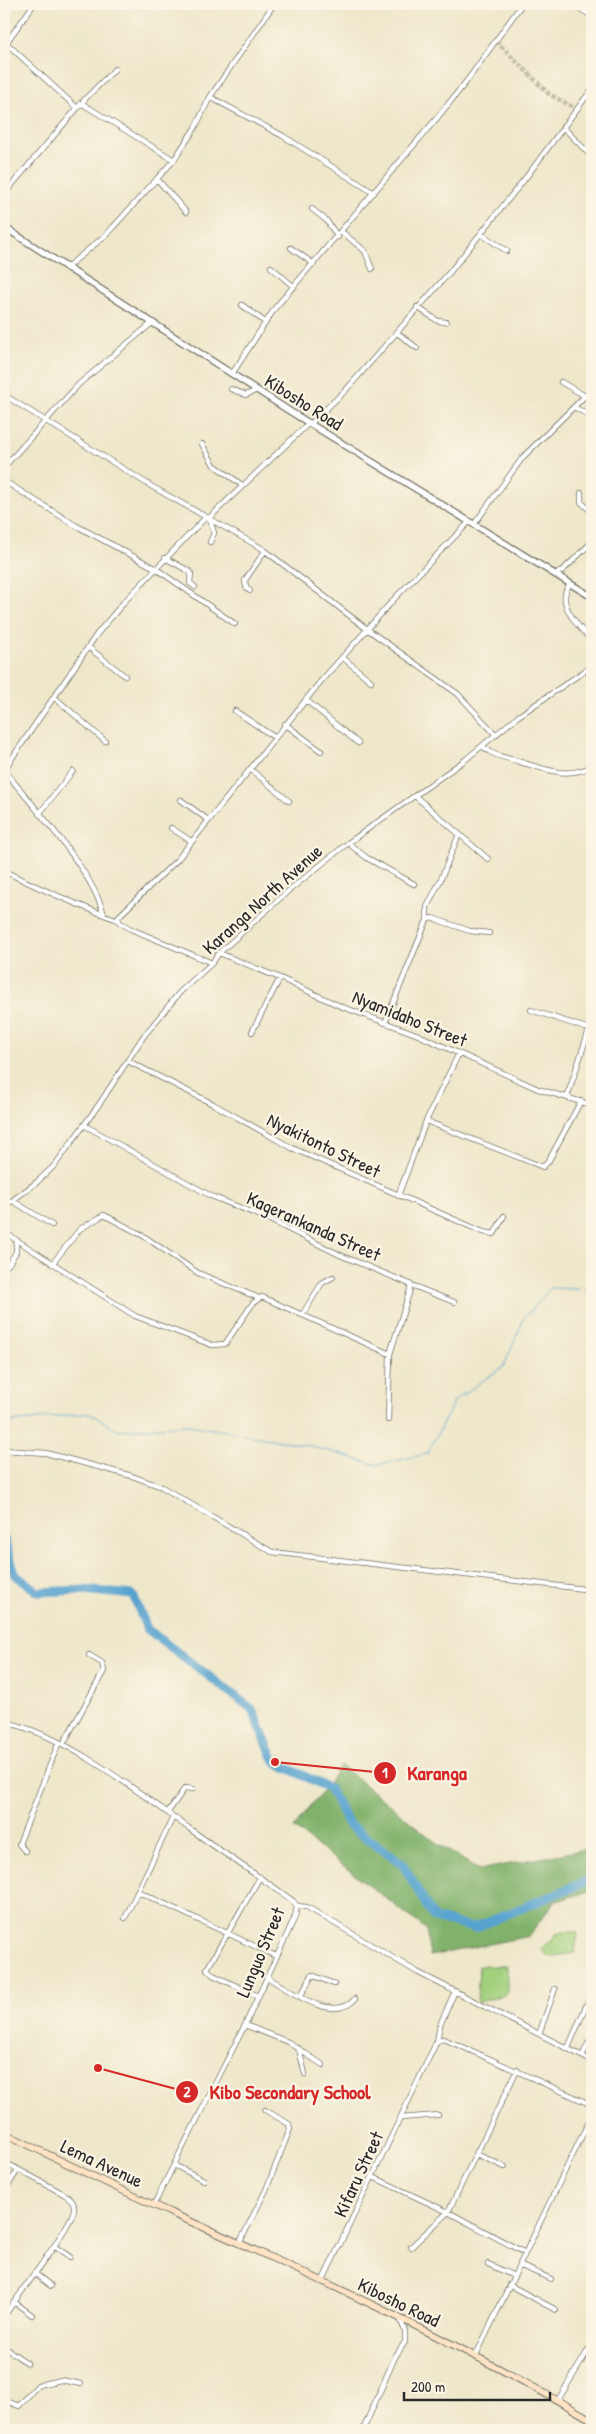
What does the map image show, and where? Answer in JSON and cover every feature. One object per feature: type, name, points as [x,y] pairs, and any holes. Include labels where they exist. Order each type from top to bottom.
[{"type":"main road","name":"Lema Avenue","points":[[4,2133],[188,2220]]},
{"type":"main road","name":"Kibosho Road","points":[[188,2220],[476,2356],[592,2420]]},
{"type":"street","points":[[34,4],[5,42],[77,108]]},
{"type":"street","points":[[66,268],[106,235],[174,160],[195,128],[210,97],[274,4]]},
{"type":"street","points":[[232,374],[266,322],[466,82],[522,4]]},
{"type":"street","points":[[573,4],[592,16]]},
{"type":"street","points":[[4,194],[81,103],[115,69]]},
{"type":"street","points":[[104,915],[82,872],[39,814],[6,775],[5,766],[88,646],[115,612],[165,558],[346,390],[481,234],[592,89]]},
{"type":"street","points":[[210,97],[283,136],[374,193]]},
{"type":"street","points":[[81,103],[174,160]]},
{"type":"street","points":[[562,127],[592,158]]},
{"type":"street","points":[[586,151],[592,145]]},
{"type":"street","points":[[157,179],[186,212]]},
{"type":"street","points":[[312,208],[326,220],[338,236]]},
{"type":"street","name":"Kibosho Road","points":[[4,228],[309,423],[592,597]]},
{"type":"street","points":[[342,232],[365,251],[372,269]]},
{"type":"street","points":[[481,234],[508,251]]},
{"type":"street","points":[[291,248],[314,264]]},
{"type":"street","points":[[271,267],[294,287]]},
{"type":"street","points":[[242,305],[266,322]]},
{"type":"street","points":[[417,307],[438,321],[446,322]]},
{"type":"street","points":[[4,467],[44,421],[94,369],[152,323]]},
{"type":"street","points":[[396,332],[417,348]]},
{"type":"street","points":[[561,382],[585,396]]},
{"type":"street","points":[[231,389],[246,394],[257,390]]},
{"type":"street","points":[[118,920],[122,911],[168,869],[274,737],[367,629],[472,522],[519,462],[592,389]]},
{"type":"street","points":[[4,395],[151,486],[265,551],[367,629],[458,694],[496,735]]},
{"type":"street","points":[[574,407],[592,417]]},
{"type":"street","points":[[202,444],[214,465],[242,485]]},
{"type":"street","points":[[4,481],[75,525],[155,568],[235,624]]},
{"type":"street","points":[[581,494],[581,502],[592,512]]},
{"type":"street","points":[[208,518],[214,533],[210,542]]},
{"type":"street","points":[[555,574],[562,571],[592,542]]},
{"type":"street","points":[[250,590],[246,587],[245,580],[265,551]]},
{"type":"street","points":[[165,558],[189,571],[191,573],[190,583],[195,587]]},
{"type":"street","points":[[570,584],[564,596],[567,608],[592,641]]},
{"type":"street","points":[[88,646],[125,676]]},
{"type":"street","points":[[342,658],[371,681]]},
{"type":"street","name":"Karanga North Avenue","points":[[4,1207],[48,1172],[84,1125],[158,1018],[180,992],[219,953],[287,892],[348,844],[482,746],[517,717],[592,666]]},
{"type":"street","points":[[54,697],[105,741]]},
{"type":"street","points":[[306,700],[358,743]]},
{"type":"street","points":[[235,711],[274,737]]},
{"type":"street","points":[[285,724],[321,751]]},
{"type":"street","points":[[482,746],[497,756],[548,771],[572,773],[592,766]]},
{"type":"street","points":[[250,769],[289,801]]},
{"type":"street","points":[[39,814],[73,771]]},
{"type":"street","points":[[415,796],[488,859]]},
{"type":"street","points":[[181,800],[208,820]]},
{"type":"street","points":[[171,828],[191,842]]},
{"type":"street","points":[[385,1023],[427,920],[427,907],[459,834]]},
{"type":"street","points":[[348,844],[367,858],[414,884]]},
{"type":"street","points":[[4,871],[37,888],[59,895],[118,920],[140,933],[212,962]]},
{"type":"street","points":[[427,920],[432,918],[470,930],[489,933]]},
{"type":"street","name":"Nyamidaho Street","points":[[219,953],[280,978],[323,999],[459,1053],[538,1089],[592,1105]]},
{"type":"street","points":[[252,1032],[280,978]]},
{"type":"street","points":[[532,1010],[589,1029]]},
{"type":"street","points":[[567,1097],[592,1021]]},
{"type":"street","points":[[398,1196],[426,1122],[459,1053]]},
{"type":"street","name":"Nyakitonto Street","points":[[128,1061],[213,1104],[292,1148],[398,1196],[492,1235],[496,1232],[504,1216]]},
{"type":"street","points":[[426,1122],[543,1167],[547,1164],[581,1101]]},
{"type":"street","name":"Kagerankanda Street","points":[[84,1125],[211,1196],[266,1218],[300,1237],[454,1302]]},
{"type":"street","points":[[13,1200],[52,1225]]},
{"type":"street","points":[[52,1264],[80,1229],[104,1215],[142,1235],[198,1273],[259,1298],[266,1298],[390,1354]]},
{"type":"street","points":[[4,1232],[135,1316],[217,1346],[225,1344],[229,1340],[253,1303],[259,1298]]},
{"type":"street","points":[[8,1265],[16,1252],[16,1240]]},
{"type":"street","points":[[302,1315],[322,1283],[333,1277]]},
{"type":"street","points":[[388,1420],[390,1354],[411,1285]]},
{"type":"street","points":[[4,1450],[46,1453],[132,1476],[162,1487],[272,1552],[592,1590]]},
{"type":"street","points":[[25,1851],[19,1844],[61,1743],[104,1670],[102,1663],[89,1655]]},
{"type":"street","name":"Lunguo Street","points":[[4,1722],[28,1727],[61,1743],[168,1812],[293,1901],[297,1906],[245,2025],[154,2204]]},
{"type":"street","points":[[168,1812],[185,1788],[192,1789]]},
{"type":"street","points":[[125,1918],[173,1817]]},
{"type":"street","points":[[258,1996],[213,1975],[207,1969],[260,1877]]},
{"type":"street","points":[[137,1891],[276,1956]]},
{"type":"street","points":[[297,1906],[307,1907],[417,1972],[592,2061]]},
{"type":"street","points":[[300,1997],[312,1975],[334,1984]]},
{"type":"street","points":[[267,1977],[316,2005],[330,2007],[348,2006],[355,1999]]},
{"type":"street","points":[[539,2034],[555,1989]]},
{"type":"street","name":"Kifaru Street","points":[[322,2282],[374,2178],[437,2041],[440,2025],[455,1991]]},
{"type":"street","points":[[568,2048],[592,1992]]},
{"type":"street","points":[[245,2025],[299,2049],[323,2065]]},
{"type":"street","points":[[582,2056],[592,2036]]},
{"type":"street","points":[[437,2041],[440,2039],[448,2041],[517,2070],[592,2105]]},
{"type":"street","points":[[299,2049],[306,2074]]},
{"type":"street","points":[[411,2247],[448,2212],[517,2070]]},
{"type":"street","points":[[240,2244],[266,2190],[290,2129],[289,2124],[265,2110]]},
{"type":"street","points":[[476,2356],[592,2115]]},
{"type":"street","points":[[401,2118],[438,2116]]},
{"type":"street","points":[[476,2154],[505,2167]]},
{"type":"street","points":[[4,2162],[64,2194],[74,2204],[73,2214],[54,2246],[4,2316]]},
{"type":"street","points":[[174,2165],[204,2180]]},
{"type":"street","points":[[4,2191],[18,2170]]},
{"type":"street","points":[[374,2178],[448,2212],[525,2253]]},
{"type":"street","points":[[54,2246],[70,2257]]},
{"type":"street","points":[[488,2264],[514,2276]]},
{"type":"street","points":[[520,2265],[551,2279]]},
{"type":"street","points":[[34,2274],[51,2286]]},
{"type":"street","points":[[510,2285],[556,2310]]},
{"type":"street","points":[[14,2302],[32,2314]]},
{"type":"street","points":[[363,2430],[395,2356],[405,2342],[406,2331],[400,2319]]},
{"type":"street","points":[[558,2400],[592,2344]]},
{"type":"street","points":[[4,2347],[27,2363]]},
{"type":"street","points":[[4,2400],[19,2406],[38,2385],[61,2380],[81,2384]]},
{"type":"green space","points":[[341,1766],[438,1844],[479,1870],[592,1848],[592,1890],[554,1902],[529,1936],[430,1956],[426,1929],[294,1828]]},
{"type":"green space","points":[[578,1932],[575,1953],[548,1957],[542,1950],[546,1944],[553,1940],[555,1934]]},
{"type":"green space","points":[[479,1966],[507,1966],[507,1994],[477,2003]]},
{"type":"waterway","points":[[4,1423],[89,1413],[118,1430],[189,1425],[311,1446],[377,1465],[427,1454],[455,1400],[504,1366],[524,1318],[551,1288],[592,1290]]},
{"type":"waterway","points":[[4,1539],[14,1574],[38,1592],[83,1590],[133,1595],[147,1629],[252,1709],[275,1762],[329,1788],[349,1825],[402,1863],[434,1918],[474,1928],[592,1879]]},
{"type":"tunnel","points":[[496,41],[549,94],[577,109]]},
{"type":"place","name":"Karanga","points":[[275,1762]]},
{"type":"place","name":"Kibo Secondary School","points":[[98,2068]]}]
